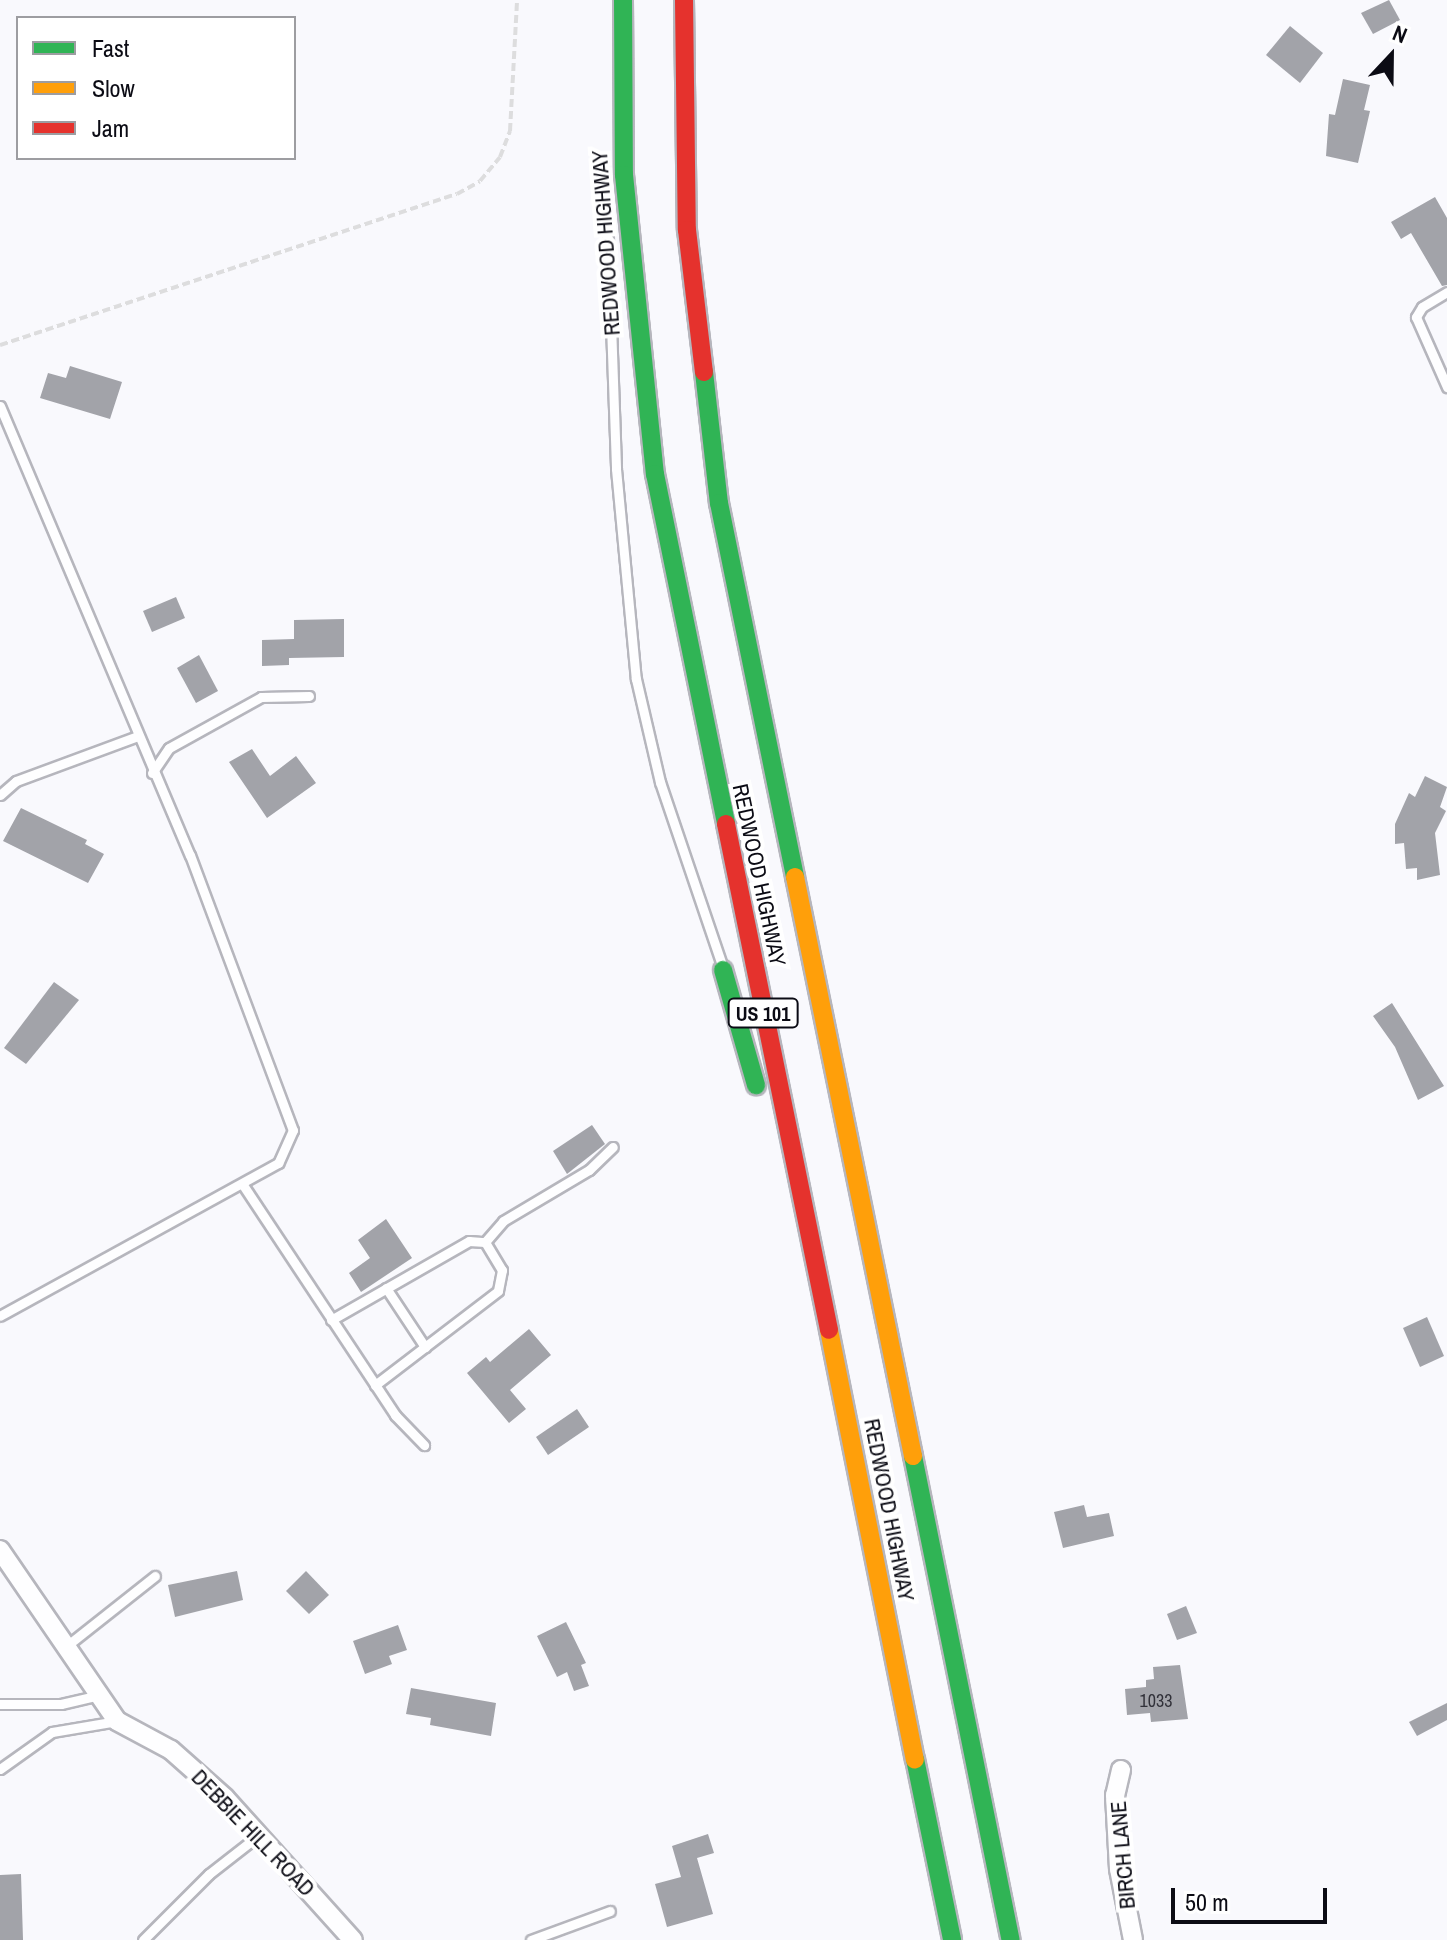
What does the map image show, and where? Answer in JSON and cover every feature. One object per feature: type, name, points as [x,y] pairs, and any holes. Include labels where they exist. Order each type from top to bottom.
[{"type":"highway","name":"REDWOOD HIGHWAY","points":[[623,0],[622,80],[637,337],[655,474],[952,1940]]},
{"type":"highway","name":"REDWOOD HIGHWAY","points":[[684,0],[687,230],[719,503],[1011,1940]]},
{"type":"highway","points":[[608,238],[622,80]]},
{"type":"highway","points":[[723,970],[844,1408]]},
{"type":"street","name":"DEBBIE HILL ROAD","points":[[0,1550],[64,1648],[117,1721],[171,1750],[259,1835],[353,1940]]},
{"type":"street","name":"BIRCH LANE","points":[[1121,1770],[1115,1795],[1119,1869],[1133,1940]]},
{"type":"lane","points":[[608,238],[616,469],[636,679],[660,782],[723,970]]},
{"type":"lane","points":[[1447,292],[1422,307],[1416,317],[1447,387]]},
{"type":"lane","points":[[0,406],[135,737],[190,855],[293,1130],[286,1154],[243,1185],[0,1316]]},
{"type":"lane","points":[[152,773],[169,748],[261,697],[309,696]]},
{"type":"lane","points":[[0,795],[16,781],[135,737]]},
{"type":"lane","points":[[485,1242],[503,1221],[589,1170],[613,1147]]},
{"type":"lane","points":[[243,1185],[375,1385],[424,1445]]},
{"type":"lane","points":[[331,1320],[469,1241],[485,1242]]},
{"type":"lane","points":[[375,1385],[498,1291],[502,1270],[485,1242]]},
{"type":"lane","points":[[386,1288],[425,1347]]},
{"type":"lane","points":[[64,1648],[155,1576]]},
{"type":"lane","points":[[0,1704],[61,1704],[97,1696]]},
{"type":"lane","points":[[0,1770],[52,1732],[117,1721]]},
{"type":"lane","points":[[143,1940],[209,1874],[259,1835]]},
{"type":"lane","points":[[531,1940],[610,1911]]},
{"type":"path","points":[[0,345],[457,194],[480,181],[500,157],[510,131],[517,0]]},
{"type":"building","points":[[1389,0],[1400,20],[1373,34],[1361,13]]},
{"type":"building","points":[[1290,26],[1323,53],[1300,83],[1266,55]]},
{"type":"building","points":[[1343,79],[1370,85],[1364,110],[1370,111],[1358,163],[1326,156],[1329,114],[1335,115]]},
{"type":"building","points":[[1435,197],[1447,218],[1447,285],[1442,286],[1411,233],[1401,239],[1391,222]]},
{"type":"building","points":[[70,366],[122,382],[110,419],[40,398],[48,373],[66,378]]},
{"type":"building","points":[[176,597],[185,618],[152,632],[143,611]]},
{"type":"building","points":[[344,619],[344,657],[289,658],[289,665],[262,666],[262,640],[294,639],[294,620]]},
{"type":"building","points":[[199,655],[218,691],[196,703],[177,668]]},
{"type":"building","points":[[252,749],[270,776],[296,756],[316,783],[267,818],[229,762]]},
{"type":"building","points":[[1425,776],[1447,787],[1440,807],[1446,811],[1435,833],[1440,875],[1417,880],[1417,868],[1406,869],[1404,843],[1395,844],[1395,824],[1409,793],[1415,797]]},
{"type":"building","points":[[21,808],[87,840],[85,844],[104,854],[88,883],[3,841]]},
{"type":"building","points":[[54,982],[79,1000],[26,1064],[4,1048]]},
{"type":"building","points":[[1392,1003],[1444,1086],[1418,1100],[1395,1047],[1373,1016]]},
{"type":"building","points":[[592,1125],[605,1144],[567,1174],[553,1151]]},
{"type":"building","points":[[386,1219],[412,1258],[361,1292],[349,1273],[370,1258],[358,1240]]},
{"type":"building","points":[[1427,1317],[1444,1356],[1420,1367],[1403,1328]]},
{"type":"building","points":[[529,1329],[551,1355],[510,1390],[526,1409],[509,1423],[467,1373],[486,1357],[490,1362]]},
{"type":"building","points":[[577,1409],[589,1427],[548,1455],[536,1437]]},
{"type":"building","points":[[1084,1505],[1087,1517],[1109,1513],[1114,1536],[1063,1548],[1054,1512]]},
{"type":"building","points":[[237,1571],[243,1600],[175,1617],[168,1585]]},
{"type":"building","points":[[306,1571],[329,1595],[309,1614],[286,1591]]},
{"type":"building","points":[[1186,1606],[1197,1633],[1177,1640],[1167,1614]]},
{"type":"building","points":[[566,1622],[586,1663],[581,1665],[589,1686],[574,1691],[567,1672],[557,1677],[537,1636]]},
{"type":"building","points":[[398,1625],[407,1650],[389,1656],[392,1664],[365,1674],[353,1641]]},
{"type":"building","points":[[1180,1665],[1188,1719],[1151,1722],[1150,1713],[1127,1715],[1125,1689],[1146,1687],[1146,1680],[1154,1679],[1153,1667]]},
{"type":"building","points":[[411,1688],[496,1703],[491,1736],[430,1725],[431,1718],[406,1714]]},
{"type":"building","points":[[1447,1703],[1447,1720],[1417,1736],[1409,1722]]},
{"type":"building","points":[[708,1834],[714,1853],[697,1858],[713,1914],[667,1927],[655,1884],[681,1877],[672,1846]]},
{"type":"building","points":[[21,1874],[23,1940],[0,1940],[0,1875]]},
{"type":"traffic: fast","points":[[623,0],[624,175],[655,474],[726,824]]},
{"type":"traffic: fast","points":[[704,372],[719,503],[795,877]]},
{"type":"traffic: fast","points":[[723,970],[756,1085]]},
{"type":"traffic: fast","points":[[913,1456],[1011,1940]]},
{"type":"traffic: fast","points":[[915,1759],[952,1940]]},
{"type":"traffic: slow","points":[[795,877],[913,1456]]},
{"type":"traffic: slow","points":[[829,1330],[915,1759]]},
{"type":"traffic: jam","points":[[684,0],[687,230],[704,372]]},
{"type":"traffic: jam","points":[[726,824],[829,1330]]}]
